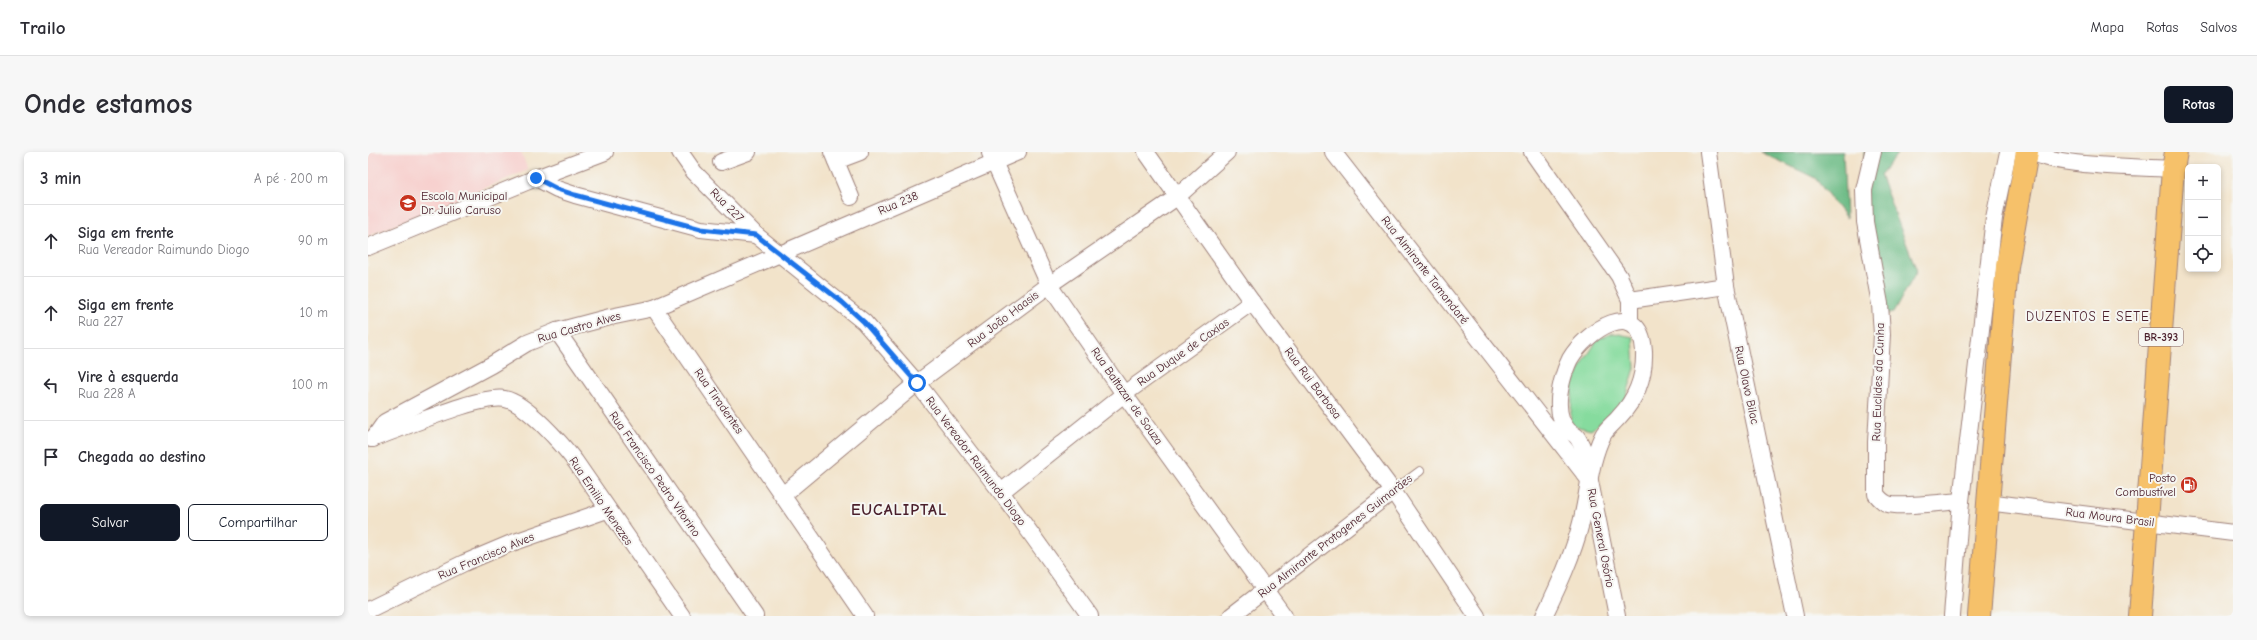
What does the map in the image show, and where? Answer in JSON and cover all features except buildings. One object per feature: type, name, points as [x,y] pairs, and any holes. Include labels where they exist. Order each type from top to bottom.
[{"type":"main road","points":[[1979,616],[2007,267],[2027,152]]},
{"type":"main road","name":"BR-393","points":[[2140,616],[2174,160]]},
{"type":"street","points":[[368,247],[536,178],[605,152]]},
{"type":"street","name":"Rua 227","points":[[680,152],[694,172],[756,235],[778,254]]},
{"type":"street","points":[[721,162],[748,152]]},
{"type":"street","points":[[851,197],[834,156],[860,152]]},
{"type":"street","name":"Rua 238","points":[[778,254],[992,157],[1018,152]]},
{"type":"street","name":"Rua Rui Barbosa","points":[[1146,152],[1252,302],[1393,490],[1477,616]]},
{"type":"street","name":"Rua João Haasis","points":[[784,494],[917,383],[1049,285],[1177,197],[1227,152]]},
{"type":"street","name":"Rua Almirante Tamandaré","points":[[1332,152],[1517,390]]},
{"type":"street","points":[[1532,152],[1620,276],[1630,300],[1622,322]]},
{"type":"street","name":"Rua Olavo Bilac","points":[[1708,152],[1726,286],[1795,616]]},
{"type":"street","name":"Rua Euclides da Cunha","points":[[1872,152],[1864,190],[1865,222],[1880,304],[1882,334],[1876,442],[1876,494],[1880,500],[1888,504],[1936,504],[1961,500]]},
{"type":"street","points":[[1952,616],[1961,500],[1994,218],[2008,152]]},
{"type":"street","points":[[2032,152],[2049,159],[2068,162],[2174,160]]},
{"type":"street","name":"Rua Baltazar de Souza","points":[[992,157],[1049,285],[1124,394],[1284,616]]},
{"type":"street","points":[[536,178],[557,189],[575,195],[701,229],[756,235]]},
{"type":"street","name":"Rua Castro Alves","points":[[370,440],[385,422],[491,365],[527,343],[557,331],[610,317],[654,308],[778,254]]},
{"type":"street","name":"Rua Vereador Raimundo Diogo","points":[[778,254],[842,302],[864,322],[917,383],[1001,492],[1090,616]]},
{"type":"street","points":[[1630,300],[1726,286]]},
{"type":"street","name":"Rua Duque de Caxias","points":[[1001,492],[1124,394],[1252,302]]},
{"type":"street","name":"Rua Tiradentes","points":[[654,308],[784,494],[865,616]]},
{"type":"street","points":[[1544,616],[1580,524],[1590,477],[1603,434],[1624,412],[1636,396],[1642,380],[1644,358],[1643,339],[1639,328],[1622,322],[1602,328],[1584,341],[1570,360],[1562,382],[1559,405],[1562,422],[1568,431],[1577,436],[1590,437],[1603,434]]},
{"type":"street","name":"Rua Francisco Pedro Vitorino","points":[[557,331],[755,616]]},
{"type":"street","name":"Rua General Osório","points":[[1517,390],[1590,477],[1617,616]]},
{"type":"street","name":"Rua Castro Alves","points":[[370,440],[473,403],[494,398],[506,399]]},
{"type":"street","name":"Rua Emilio Menezes","points":[[506,399],[541,424],[556,437],[575,461],[607,510],[682,616]]},
{"type":"street","points":[[1577,436],[1590,477]]},
{"type":"street","name":"Rua Almirante Protogenes Guimarães","points":[[1230,616],[1266,590],[1393,490]]},
{"type":"street","name":"Rua Moura Brasil","points":[[1987,502],[2148,521],[2233,533]]},
{"type":"street","name":"Rua Francisco Alves","points":[[368,610],[464,563],[502,547],[607,510]]},
{"type":"lane","name":"Rua Almirante Protogenes Guimarães","points":[[1393,490],[1420,471]]},
{"type":"shaded area","name":"Escola Municipal Dr. Julio Caruso","points":[[368,152],[521,152],[528,170],[368,236]]},
{"type":"green space","points":[[1761,152],[1843,152],[1846,218],[1815,178]]},
{"type":"green space","points":[[1864,152],[1899,152],[1880,175],[1917,271],[1893,313],[1882,315],[1866,217]]},
{"type":"green space","points":[[1614,333],[1633,337],[1635,368],[1624,404],[1591,430],[1570,425],[1573,385],[1584,361],[1598,339]]},
{"type":"place","name":"Escola Municipal Dr. Julio Caruso","points":[[408,203]]},
{"type":"place","name":"Posto Combustível","points":[[2189,485]]},
{"type":"district","name":"DUZENTOS E SETE","points":[[2088,316]]},
{"type":"district","name":"EUCALIPTAL","points":[[899,510]]},
{"type":"route","points":[[536,178],[557,189],[575,195],[701,229],[756,235],[778,254],[842,302],[864,322],[917,383]]}]
